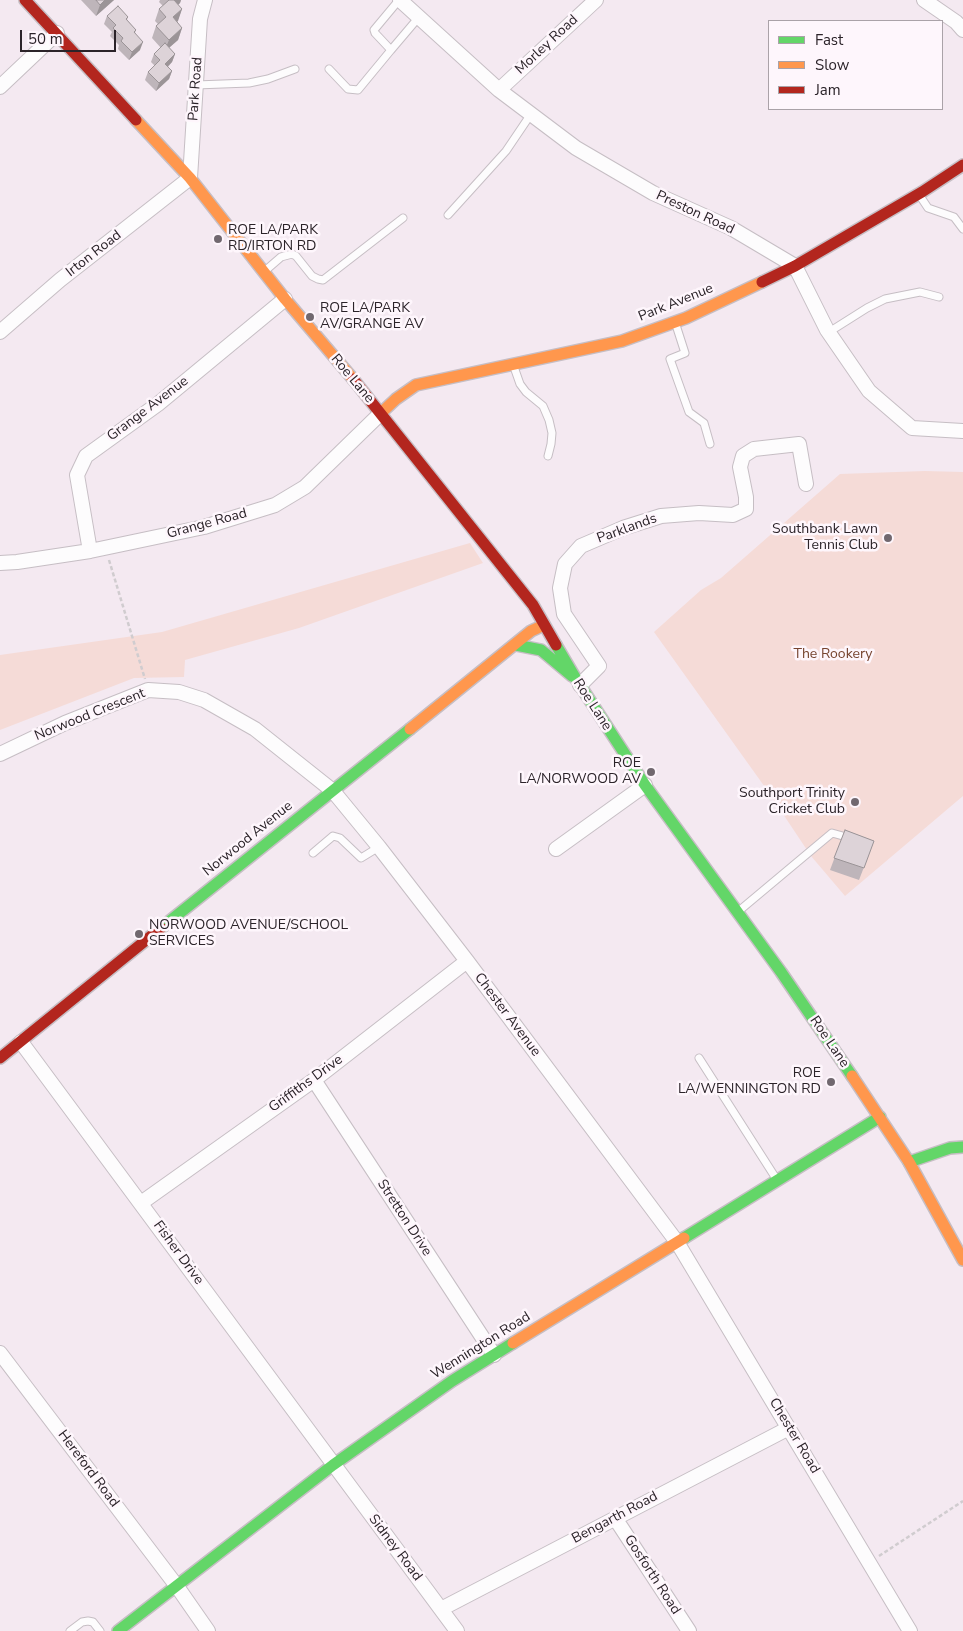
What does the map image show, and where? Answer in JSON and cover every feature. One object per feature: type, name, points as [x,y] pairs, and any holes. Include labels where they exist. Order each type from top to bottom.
[{"type":"main road","name":"Roe Lane","points":[[25,0],[190,178],[285,299],[380,413],[533,605],[578,682],[645,785],[781,972],[880,1117],[909,1162],[963,1260]]},
{"type":"main road","name":"Park Avenue","points":[[380,413],[396,398],[416,385],[622,341],[675,322],[795,266],[918,194],[963,165]]},
{"type":"main road","name":"Norwood Avenue","points":[[0,1058],[531,631],[544,625]]},
{"type":"main road","points":[[516,644],[541,650],[578,682]]},
{"type":"main road","name":"Wennington Road","points":[[118,1631],[333,1465],[452,1381],[880,1117]]},
{"type":"main road","points":[[909,1162],[950,1148],[963,1147]]},
{"type":"street","name":"Park Road","points":[[190,178],[200,20],[204,0]]},
{"type":"street","name":"Preston Road","points":[[400,0],[499,90],[576,148],[653,194],[731,228],[795,266]]},
{"type":"street","name":"Morley Road","points":[[499,90],[596,0]]},
{"type":"street","points":[[924,0],[956,22],[963,30]]},
{"type":"street","points":[[0,87],[57,33]]},
{"type":"street","name":"Irton Road","points":[[0,332],[60,280],[190,178]]},
{"type":"street","points":[[795,266],[829,332],[869,391],[912,428],[963,432]]},
{"type":"street","name":"Grange Avenue","points":[[90,550],[77,475],[86,456],[158,404],[285,299]]},
{"type":"street","name":"Grange Road","points":[[0,563],[90,550],[204,527],[275,505],[305,487],[380,413]]},
{"type":"street","name":"Parklands","points":[[578,682],[600,666],[564,614],[560,588],[565,564],[581,546],[623,528],[661,516],[699,513],[733,515],[746,509],[746,497],[740,467],[743,456],[754,449],[799,444],[806,484]]},
{"type":"street","name":"Norwood Crescent","points":[[0,754],[65,723],[148,690],[178,692],[204,700],[255,729],[333,791]]},
{"type":"street","points":[[556,849],[645,785]]},
{"type":"street","name":"Chester Avenue","points":[[333,791],[467,961],[677,1242]]},
{"type":"street","name":"Griffiths Drive","points":[[141,1203],[314,1080],[467,961]]},
{"type":"street","name":"Fisher Drive","points":[[21,1042],[333,1465]]},
{"type":"street","name":"Stretton Drive","points":[[314,1080],[494,1355]]},
{"type":"street","name":"Chester Road","points":[[677,1242],[910,1631]]},
{"type":"street","name":"Hereford Road","points":[[0,1353],[176,1585],[208,1631]]},
{"type":"street","name":"Bengarth Road","points":[[441,1609],[789,1428]]},
{"type":"street","name":"Sidney Road","points":[[333,1465],[457,1631]]},
{"type":"street","name":"Gosforth Road","points":[[615,1518],[689,1631]]},
{"type":"lane","points":[[391,50],[374,30],[400,0]]},
{"type":"lane","points":[[329,69],[348,90],[358,90],[419,17]]},
{"type":"lane","points":[[196,85],[249,83],[268,79],[295,69]]},
{"type":"lane","points":[[448,215],[506,151],[530,114]]},
{"type":"lane","points":[[918,194],[928,208],[954,217],[963,229]]},
{"type":"lane","points":[[264,272],[281,257],[292,254],[296,256],[312,276],[323,280],[403,218]]},
{"type":"lane","points":[[829,332],[885,299],[920,292],[938,297]]},
{"type":"lane","points":[[675,322],[685,353],[670,359],[689,412],[704,423],[710,444]]},
{"type":"lane","points":[[513,364],[520,384],[526,392],[543,406],[549,420],[552,433],[548,456]]},
{"type":"lane","points":[[737,912],[832,833],[860,841]]},
{"type":"lane","points":[[313,853],[333,836],[340,838],[361,858],[379,847]]},
{"type":"lane","points":[[700,1058],[777,1180]]},
{"type":"lane","points":[[70,1631],[82,1622],[88,1621],[93,1622],[100,1631]]},
{"type":"path","points":[[105,547],[148,690]]},
{"type":"path","points":[[870,1562],[963,1501]]},
{"type":"green space","name":"The Rookery","points":[[925,471],[963,472],[963,796],[845,896],[811,856],[767,790],[654,632],[701,590],[721,578],[840,474]]},
{"type":"green space","points":[[470,543],[483,563],[299,628],[185,660],[184,677],[134,678],[0,730],[0,655],[162,632]]},
{"type":"building","points":[[96,0],[105,0],[100,5]]},
{"type":"building","points":[[169,0],[174,0],[182,9],[173,17],[182,28],[169,40],[156,26],[166,17],[159,9]]},
{"type":"building","points":[[118,6],[128,17],[126,19],[136,30],[134,32],[143,42],[132,52],[121,41],[123,38],[113,28],[116,25],[107,16]]},
{"type":"building","points":[[165,43],[175,54],[165,64],[172,71],[159,83],[148,72],[160,60],[154,54]]},
{"type":"building","points":[[845,830],[874,841],[864,868],[834,858]]},
{"type":"traffic: fast","points":[[516,645],[541,650],[572,676]]},
{"type":"traffic: fast","points":[[556,645],[645,785],[781,972],[852,1076]]},
{"type":"traffic: fast","points":[[161,928],[410,729]]},
{"type":"traffic: fast","points":[[684,1238],[880,1117]]},
{"type":"traffic: fast","points":[[909,1162],[950,1148],[963,1147]]},
{"type":"traffic: fast","points":[[118,1631],[333,1465],[452,1381],[513,1343]]},
{"type":"traffic: slow","points":[[136,120],[190,178],[285,299],[353,379]]},
{"type":"traffic: slow","points":[[381,413],[396,399],[416,385],[622,341],[686,318],[762,282]]},
{"type":"traffic: slow","points":[[410,729],[531,631],[544,625]]},
{"type":"traffic: slow","points":[[852,1076],[909,1162],[963,1260]]},
{"type":"traffic: slow","points":[[513,1343],[684,1238]]},
{"type":"traffic: jam","points":[[25,0],[136,120]]},
{"type":"traffic: jam","points":[[762,282],[795,266],[922,192],[963,165]]},
{"type":"traffic: jam","points":[[353,379],[533,605],[556,645]]},
{"type":"traffic: jam","points":[[0,1058],[161,928]]},
{"type":"place","name":"ROE LA/PARK RD/IRTON RD","points":[[218,239]]},
{"type":"place","name":"ROE LA/PARK AV/GRANGE AV","points":[[310,317]]},
{"type":"place","name":"Southbank Lawn Tennis Club","points":[[888,538]]},
{"type":"place","name":"ROE LA/NORWOOD AV","points":[[651,772]]},
{"type":"place","name":"Southport Trinity Cricket Club","points":[[855,802]]},
{"type":"place","name":"NORWOOD AVENUE/SCHOOL SERVICES","points":[[139,934]]},
{"type":"place","name":"ROE LA/WENNINGTON RD","points":[[831,1082]]}]
